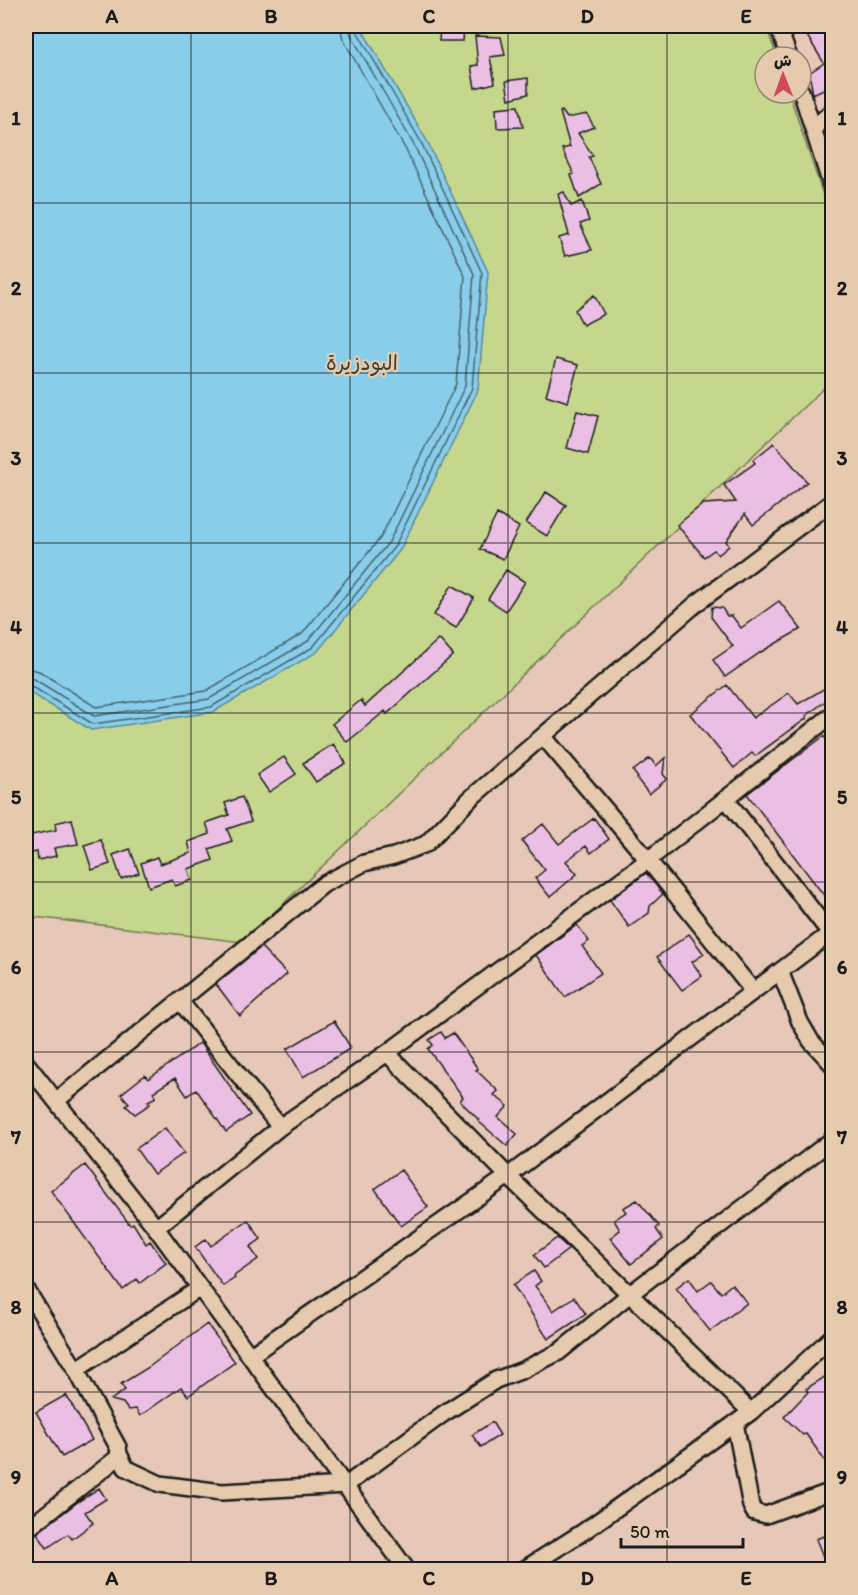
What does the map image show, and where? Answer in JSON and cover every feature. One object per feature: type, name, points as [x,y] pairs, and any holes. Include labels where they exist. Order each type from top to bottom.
[{"type":"street","points":[[778,26],[785,45]]},
{"type":"street","points":[[806,105],[832,188]]},
{"type":"street","points":[[814,128],[832,111]]},
{"type":"street","points":[[56,1101],[324,884],[350,868],[394,856],[426,844],[471,798],[697,603],[832,502]]},
{"type":"street","points":[[156,1228],[280,1127],[387,1053],[648,860],[832,715]]},
{"type":"street","points":[[543,736],[648,860],[753,991]]},
{"type":"street","points":[[251,1355],[508,1176],[831,933],[726,799]]},
{"type":"street","points":[[780,971],[800,1022],[811,1041],[832,1064]]},
{"type":"street","points":[[180,1001],[280,1127]]},
{"type":"street","points":[[387,1053],[508,1176],[751,1412]]},
{"type":"street","points":[[26,1063],[156,1228],[407,1569]]},
{"type":"street","points":[[26,1289],[30,1307],[76,1370],[118,1447],[126,1468],[160,1484],[222,1492],[346,1485],[443,1414],[496,1380],[523,1370],[559,1352],[630,1294],[832,1140]]},
{"type":"street","points":[[76,1370],[200,1288]]},
{"type":"street","points":[[523,1569],[583,1532],[751,1412],[832,1337]]},
{"type":"street","points":[[735,1423],[754,1512],[765,1515],[832,1491]]},
{"type":"street","points":[[26,1530],[116,1459],[119,1454]]},
{"type":"green space","name":"البودزيرة","points":[[26,26],[766,26],[773,45],[753,45],[753,105],[793,105],[832,222],[832,380],[243,942],[26,916]]},
{"type":"water","points":[[26,26],[360,26],[426,139],[488,272],[478,390],[400,550],[317,652],[213,712],[91,730],[26,690]]},
{"type":"building","points":[[440,26],[464,26],[463,41],[439,41]]},
{"type":"building","points":[[801,26],[832,26],[832,85],[813,94],[813,70],[824,63]]},
{"type":"building","points":[[475,36],[501,37],[505,55],[490,57],[495,83],[475,88],[471,66],[478,65]]},
{"type":"building","points":[[528,78],[528,94],[509,99],[506,81]]},
{"type":"building","points":[[518,106],[523,127],[497,128],[496,108]]},
{"type":"building","points":[[562,111],[567,118],[587,114],[594,127],[578,133],[593,156],[589,157],[601,184],[579,198],[571,175],[574,174],[562,149],[570,147],[560,112]]},
{"type":"building","points":[[564,192],[571,206],[582,201],[589,221],[580,224],[592,250],[565,256],[559,238],[569,235],[558,194]]},
{"type":"building","points":[[594,295],[604,314],[583,325],[575,310]]},
{"type":"building","points":[[556,359],[578,365],[568,402],[546,395]]},
{"type":"building","points":[[577,411],[598,416],[588,454],[567,448]]},
{"type":"building","points":[[774,443],[807,482],[753,525],[745,514],[726,541],[729,546],[718,555],[714,550],[704,557],[677,525],[703,504],[736,502],[724,485],[755,463],[753,460]]},
{"type":"building","points":[[546,492],[566,505],[547,536],[526,523]]},
{"type":"building","points":[[497,514],[519,527],[503,559],[480,549]]},
{"type":"building","points":[[506,570],[525,582],[506,611],[488,599]]},
{"type":"building","points":[[452,585],[474,598],[456,628],[434,615]]},
{"type":"building","points":[[779,601],[801,629],[761,652],[725,677],[713,660],[733,646],[711,617],[712,607],[722,608],[727,616],[732,616],[741,628]]},
{"type":"building","points":[[439,639],[453,655],[387,714],[385,711],[347,742],[332,724],[361,700],[365,706]]},
{"type":"building","points":[[832,684],[832,696],[806,716],[807,718],[755,756],[752,753],[734,768],[690,714],[727,685],[753,718],[789,693],[798,704]]},
{"type":"building","points":[[824,736],[832,747],[832,906],[747,794]]},
{"type":"building","points":[[333,744],[346,763],[316,782],[303,763]]},
{"type":"building","points":[[284,757],[296,774],[269,792],[257,775]]},
{"type":"building","points":[[650,758],[656,766],[665,758],[663,774],[667,779],[649,794],[633,771]]},
{"type":"building","points":[[242,797],[251,821],[227,829],[232,841],[209,849],[213,860],[188,869],[192,880],[175,886],[172,879],[149,887],[141,863],[157,857],[160,864],[191,853],[188,842],[210,834],[206,823],[229,815],[225,803]]},
{"type":"building","points":[[594,818],[609,839],[591,853],[586,846],[566,861],[577,874],[550,897],[535,878],[545,870],[522,841],[543,824],[559,844]]},
{"type":"building","points":[[72,819],[78,844],[54,848],[56,856],[38,860],[37,852],[26,854],[26,836],[56,830],[55,823]]},
{"type":"building","points":[[101,840],[110,864],[92,870],[84,845]]},
{"type":"building","points":[[130,849],[139,873],[121,879],[113,855]]},
{"type":"building","points":[[646,873],[663,894],[650,906],[649,913],[629,927],[610,900]]},
{"type":"building","points":[[577,925],[589,941],[582,946],[601,973],[565,997],[536,955]]},
{"type":"building","points":[[689,934],[704,954],[692,962],[702,976],[682,990],[657,957]]},
{"type":"building","points":[[261,947],[287,974],[240,1016],[216,984]]},
{"type":"building","points":[[334,1021],[351,1048],[303,1077],[287,1049]]},
{"type":"building","points":[[441,1032],[445,1038],[453,1033],[478,1069],[476,1070],[498,1091],[494,1095],[508,1106],[498,1117],[517,1134],[507,1146],[478,1121],[460,1101],[463,1097],[428,1049],[433,1045],[429,1040]]},
{"type":"building","points":[[200,1043],[250,1115],[226,1132],[196,1089],[187,1096],[175,1078],[153,1092],[156,1097],[148,1101],[150,1104],[135,1114],[126,1106],[129,1103],[121,1094],[145,1075],[148,1079]]},
{"type":"building","points":[[165,1128],[184,1153],[154,1174],[136,1149]]},
{"type":"building","points":[[85,1165],[130,1225],[133,1223],[146,1244],[150,1241],[166,1263],[140,1283],[137,1279],[123,1290],[51,1191]]},
{"type":"building","points":[[401,1170],[428,1207],[401,1226],[375,1189]]},
{"type":"building","points":[[637,1200],[659,1226],[656,1229],[663,1239],[631,1264],[610,1238],[620,1230],[614,1220],[626,1212],[623,1208]]},
{"type":"building","points":[[248,1220],[261,1239],[250,1247],[258,1259],[223,1286],[195,1247],[206,1239],[211,1246]]},
{"type":"building","points":[[557,1238],[569,1249],[544,1268],[534,1255]]},
{"type":"building","points":[[534,1271],[541,1281],[535,1286],[553,1311],[574,1297],[586,1314],[548,1339],[513,1285]]},
{"type":"building","points":[[689,1278],[698,1291],[711,1281],[721,1293],[732,1284],[747,1303],[710,1331],[676,1288]]},
{"type":"building","points":[[207,1324],[235,1362],[188,1396],[181,1387],[140,1416],[136,1409],[128,1410],[123,1403],[111,1400],[125,1390],[121,1384],[149,1367]]},
{"type":"building","points":[[826,1376],[832,1386],[832,1471],[806,1434],[803,1435],[784,1417],[808,1392],[806,1389]]},
{"type":"building","points":[[66,1395],[92,1440],[62,1457],[36,1412]]},
{"type":"building","points":[[492,1422],[500,1435],[481,1447],[472,1435]]},
{"type":"building","points":[[99,1488],[106,1499],[85,1512],[93,1523],[72,1539],[68,1534],[47,1548],[37,1533]]},
{"type":"building","points":[[832,1533],[832,1569],[828,1569],[816,1539]]}]
